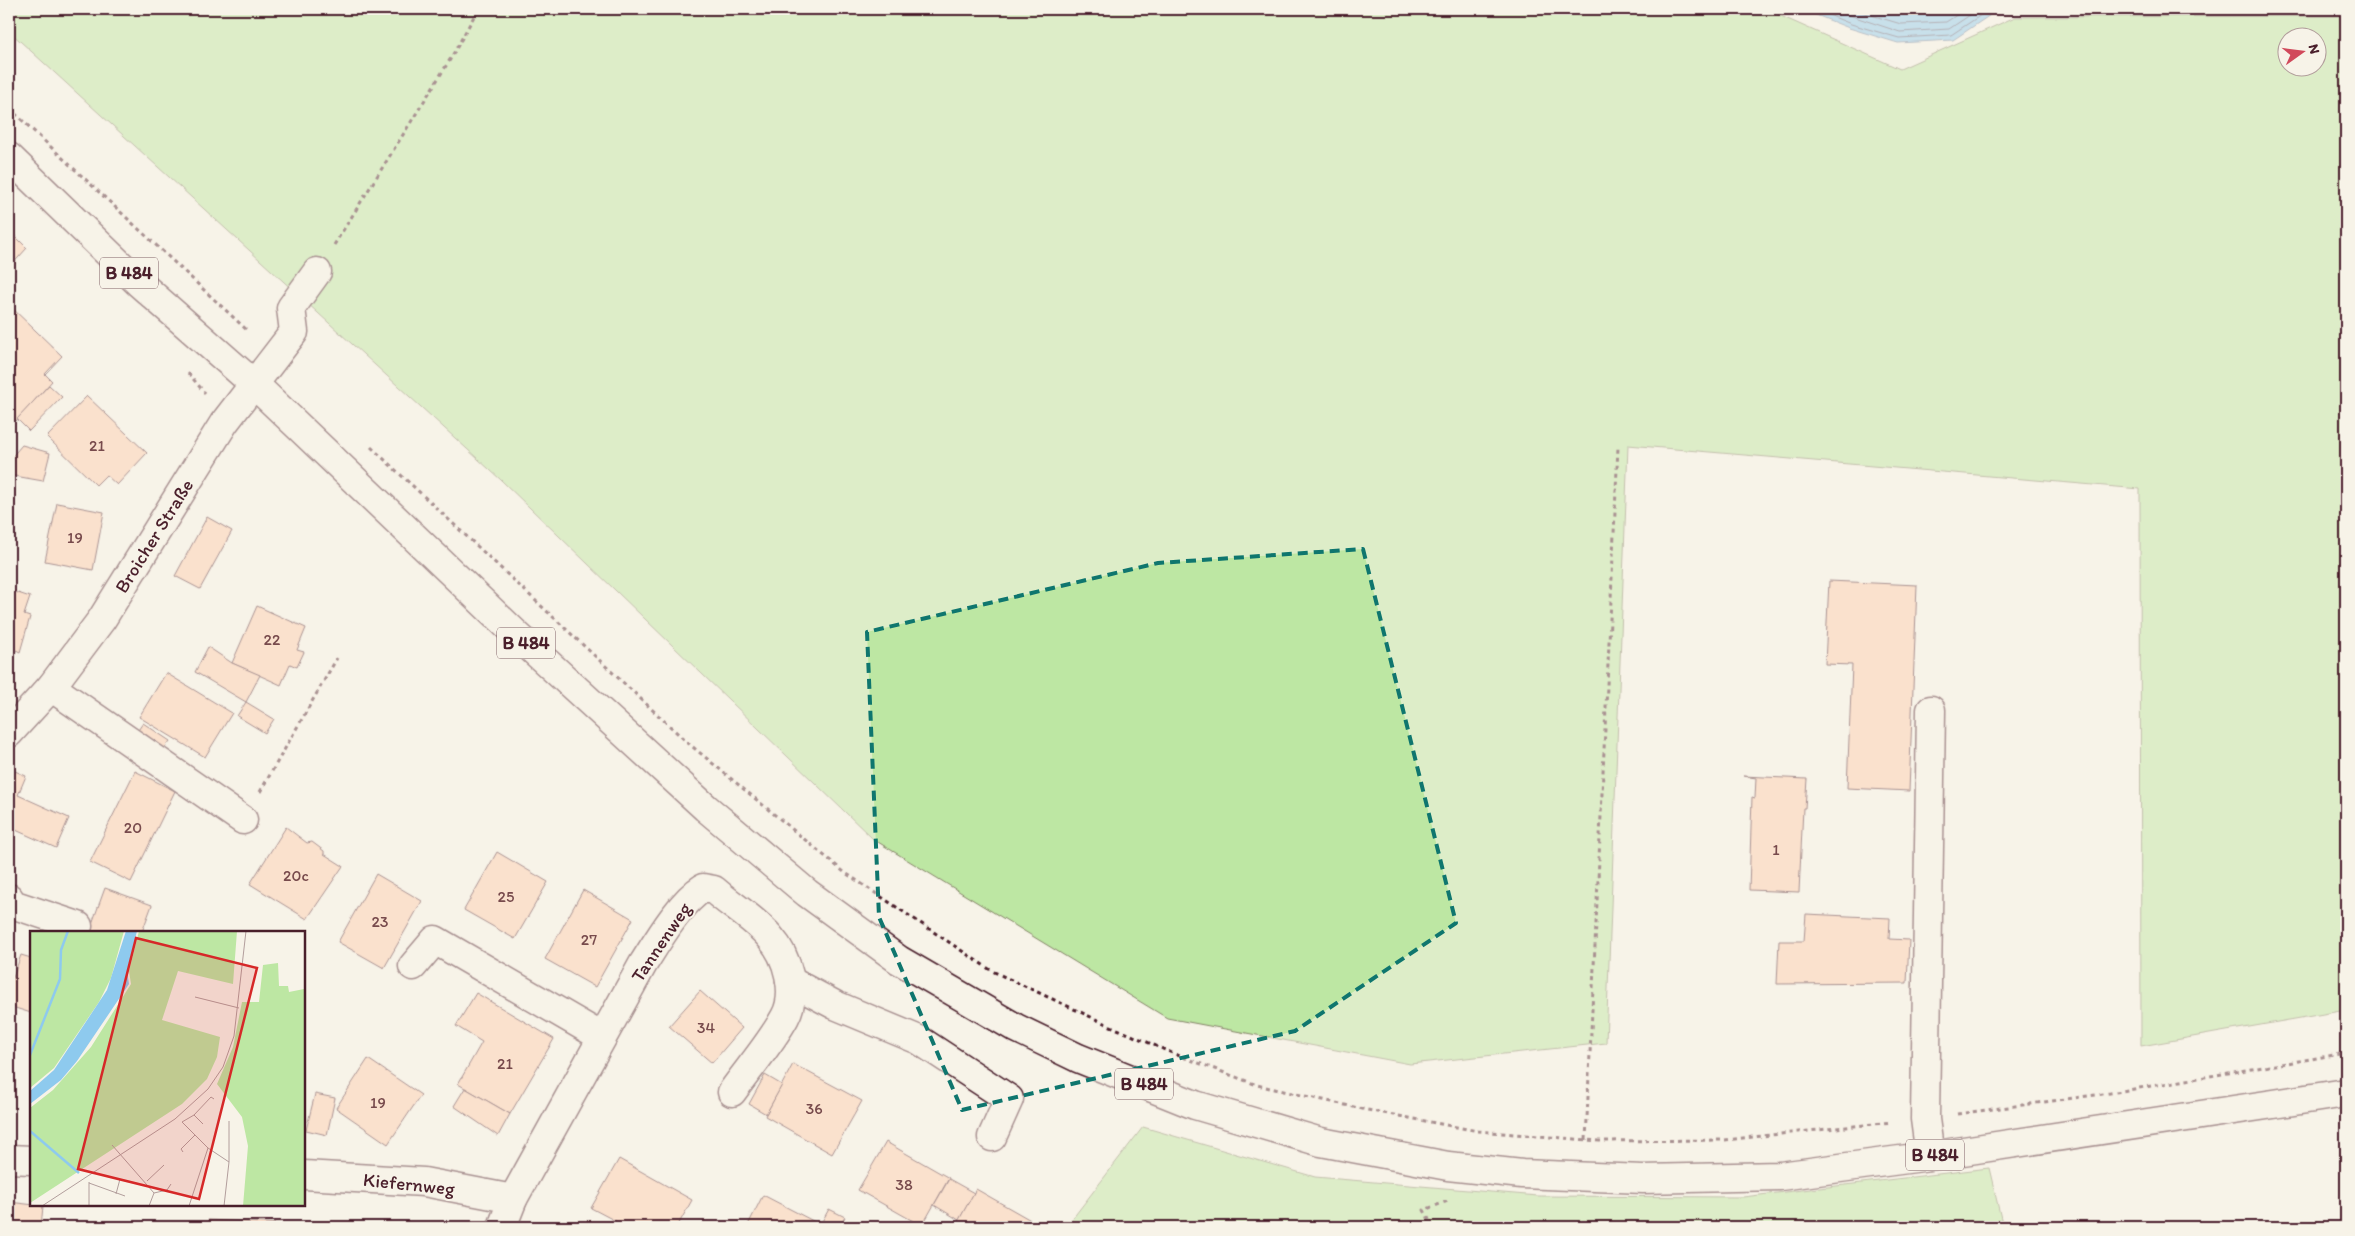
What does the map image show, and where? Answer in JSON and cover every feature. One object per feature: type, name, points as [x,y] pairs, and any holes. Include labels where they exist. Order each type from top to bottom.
[{"type":"main road","name":"B 484","points":[[9,157],[139,283],[254,384],[518,636],[706,808],[807,893],[915,969],[1016,1028],[1078,1058],[1195,1104],[1320,1142],[1448,1166],[1522,1174],[1644,1179],[1780,1176],[1930,1156],[2346,1093]]},
{"type":"main road","name":"Broicher Straße","points":[[9,733],[51,688],[102,619],[224,423],[294,332],[290,308],[317,272]]},
{"type":"main road","points":[[51,688],[243,820]]},
{"type":"main road","points":[[1930,710],[1925,1119],[1930,1156]]},
{"type":"main road","name":"Tannenweg","points":[[502,1227],[513,1199],[602,1037],[662,935],[694,894],[703,888],[714,890],[770,937],[785,962],[790,981],[791,993],[786,1016],[732,1092]]},
{"type":"main road","points":[[9,898],[12,904],[78,926]]},
{"type":"main road","points":[[413,966],[435,940],[602,1037]]},
{"type":"main road","points":[[790,981],[834,1004],[919,1040],[1009,1099],[992,1137]]},
{"type":"main road","points":[[9,1159],[30,1160]]},
{"type":"main road","name":"Kiefernweg","points":[[305,1176],[424,1182],[513,1199]]},
{"type":"path","points":[[317,272],[451,58],[478,9]]},
{"type":"path","points":[[9,108],[276,357]]},
{"type":"path","points":[[368,443],[688,743],[844,872],[992,971],[1172,1053],[1257,1085],[1368,1110],[1478,1130],[1586,1140],[1725,1140],[1925,1119],[2110,1092],[2346,1053]]},
{"type":"path","points":[[1584,1177],[1618,447]]},
{"type":"path","points":[[243,820],[337,658]]},
{"type":"highlighted area","points":[[1363,549],[1456,923],[1295,1031],[962,1110],[879,917],[867,632],[1158,563]]},
{"type":"green space","points":[[9,9],[1765,9],[1900,69],[2015,17],[2346,16],[2346,1010],[2141,1046],[2140,489],[1628,445],[1606,1043],[1410,1064],[1167,1018],[873,839],[501,480],[9,31]]},
{"type":"green space","points":[[1143,1127],[1315,1177],[1538,1196],[1743,1197],[1989,1168],[2003,1227],[1066,1227]]},
{"type":"water","points":[[1801,9],[1999,9],[1953,40],[1898,43],[1849,28]]},
{"type":"building","points":[[9,230],[27,248],[9,268]]},
{"type":"building","points":[[9,305],[62,356],[45,374],[52,381],[16,421],[9,414]]},
{"type":"building","points":[[49,385],[62,397],[29,431],[17,419]]},
{"type":"building","points":[[87,396],[147,453],[117,485],[106,475],[96,485],[47,437]]},
{"type":"building","points":[[22,445],[50,453],[43,481],[9,475],[9,460]]},
{"type":"building","points":[[57,503],[104,512],[93,570],[45,561]]},
{"type":"building","points":[[207,517],[232,531],[200,589],[175,576]]},
{"type":"building","points":[[1829,581],[1917,585],[1909,791],[1847,788],[1852,665],[1825,664]]},
{"type":"building","points":[[9,590],[30,597],[24,615],[30,617],[20,652],[16,650],[9,673]]},
{"type":"building","points":[[257,606],[306,628],[297,650],[304,652],[297,667],[290,664],[281,685],[232,663]]},
{"type":"building","points":[[208,647],[232,663],[260,675],[246,702],[195,672]]},
{"type":"building","points":[[166,673],[232,713],[205,757],[139,717]]},
{"type":"building","points":[[246,702],[274,719],[265,733],[237,716]]},
{"type":"building","points":[[143,723],[170,741],[160,754],[134,736]]},
{"type":"building","points":[[15,771],[26,776],[18,795],[69,818],[56,848],[9,827],[9,784]]},
{"type":"building","points":[[135,771],[175,791],[131,882],[90,862]]},
{"type":"building","points":[[1743,776],[1807,779],[1805,808],[1803,808],[1799,892],[1749,890],[1752,797],[1755,798],[1756,778]]},
{"type":"building","points":[[286,827],[307,843],[312,842],[324,851],[324,854],[343,866],[307,919],[250,884]]},
{"type":"building","points":[[497,852],[548,882],[515,939],[464,910]]},
{"type":"building","points":[[376,874],[422,901],[384,968],[338,942]]},
{"type":"building","points":[[105,888],[152,905],[142,931],[89,931]]},
{"type":"building","points":[[583,890],[633,919],[595,987],[545,959]]},
{"type":"building","points":[[1806,914],[1890,918],[1889,939],[1909,940],[1907,983],[1777,984],[1779,941],[1804,941]]},
{"type":"building","points":[[21,955],[30,958],[30,1013],[9,1006],[9,989]]},
{"type":"building","points":[[700,991],[742,1028],[712,1063],[669,1026]]},
{"type":"building","points":[[476,993],[554,1039],[510,1114],[458,1084],[482,1042],[456,1026]]},
{"type":"building","points":[[368,1059],[421,1095],[388,1144],[336,1108]]},
{"type":"building","points":[[793,1064],[862,1101],[832,1154],[765,1116]]},
{"type":"building","points":[[765,1075],[782,1085],[766,1114],[749,1104]]},
{"type":"building","points":[[465,1088],[510,1114],[498,1136],[454,1106]]},
{"type":"building","points":[[315,1094],[335,1098],[327,1135],[306,1130]]},
{"type":"building","points":[[886,1142],[949,1178],[922,1226],[858,1190]]},
{"type":"building","points":[[619,1159],[692,1200],[677,1227],[627,1227],[591,1208]]},
{"type":"building","points":[[949,1179],[974,1193],[959,1220],[934,1205]]},
{"type":"building","points":[[976,1189],[1034,1222],[1031,1227],[955,1227]]},
{"type":"building","points":[[763,1195],[815,1222],[812,1227],[747,1227]]},
{"type":"building","points":[[9,1202],[30,1204],[30,1206],[43,1206],[41,1227],[9,1227]]},
{"type":"building","points":[[829,1209],[845,1217],[839,1227],[819,1227]]},
{"type":"building","points":[[208,1220],[286,1224],[285,1227],[208,1227]]}]
